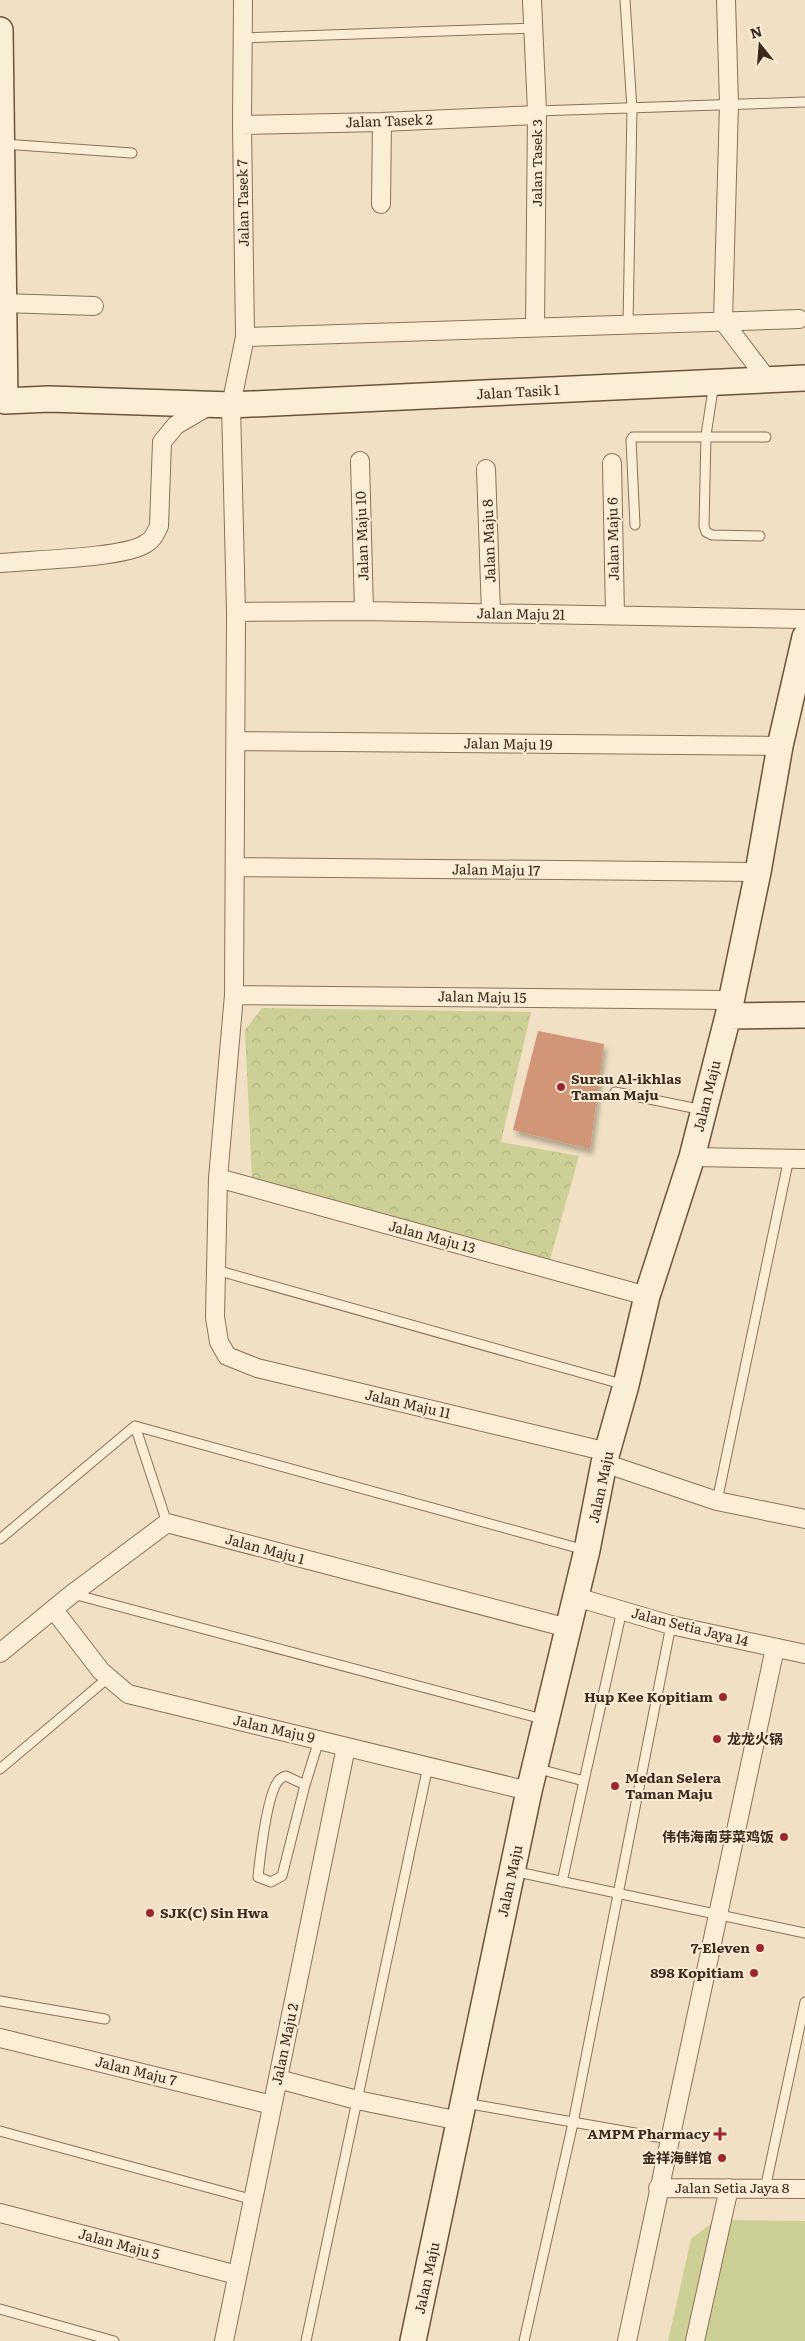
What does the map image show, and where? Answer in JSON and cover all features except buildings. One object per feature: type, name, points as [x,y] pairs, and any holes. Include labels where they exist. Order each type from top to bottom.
[{"type":"street","name":"Jalan Tasek 7","points":[[219,1342],[214,1318],[218,1178],[234,995],[237,741],[236,612],[221,405],[245,337],[242,125],[243,0]]},
{"type":"street","name":"Jalan Tasek 3","points":[[532,0],[537,113],[535,327]]},
{"type":"street","points":[[726,0],[729,104],[723,321],[767,379]]},
{"type":"street","points":[[0,30],[3,407]]},
{"type":"street","name":"Jalan Tasek 2","points":[[242,125],[382,122],[537,113]]},
{"type":"street","points":[[380,204],[382,122]]},
{"type":"street","points":[[3,303],[94,306]]},
{"type":"street","points":[[245,337],[802,317]]},
{"type":"street","name":"Jalan Tasik 1","points":[[3,407],[50,399],[221,405],[805,378]]},
{"type":"street","points":[[0,563],[123,552],[144,545],[154,538],[159,526],[162,442],[176,425],[221,405]]},
{"type":"street","name":"Jalan Maju 10","points":[[360,461],[364,611]]},
{"type":"street","name":"Jalan Maju 6","points":[[612,463],[615,615]]},
{"type":"street","name":"Jalan Maju 8","points":[[486,469],[491,613]]},
{"type":"street","name":"Jalan Maju 21","points":[[236,612],[364,611],[805,619]]},
{"type":"street","name":"Jalan Maju","points":[[413,2341],[512,1871],[587,1550],[606,1457],[626,1386],[647,1296],[692,1157],[730,1008],[758,872],[780,746],[805,637]]},
{"type":"street","name":"Jalan Maju 19","points":[[237,741],[780,746]]},
{"type":"street","name":"Jalan Maju 17","points":[[235,867],[758,872]]},
{"type":"street","name":"Jalan Maju 15","points":[[234,995],[730,1008]]},
{"type":"street","points":[[730,1008],[805,1015]]},
{"type":"street","points":[[692,1157],[797,1159]]},
{"type":"street","name":"Jalan Maju 13","points":[[218,1178],[647,1296]]},
{"type":"street","name":"Jalan Maju 11","points":[[219,1342],[227,1356],[257,1368],[606,1457],[717,1501],[804,1516]]},
{"type":"street","points":[[0,1653],[72,1594],[167,1524]]},
{"type":"street","name":"Jalan Maju 1","points":[[167,1524],[568,1628]]},
{"type":"street","name":"Jalan Setia Jaya 14","points":[[576,1597],[671,1625],[805,1654]]},
{"type":"street","name":"Jalan Maju 9","points":[[54,1610],[101,1670],[128,1694],[428,1766],[532,1780]]},
{"type":"street","points":[[627,2341],[658,2188],[775,1648]]},
{"type":"street","name":"Jalan Maju 2","points":[[224,2341],[255,2200],[272,2105],[346,1747]]},
{"type":"street","name":"Jalan Maju 7","points":[[0,2038],[272,2105]]},
{"type":"street","points":[[278,2079],[357,2100],[462,2112]]},
{"type":"street","name":"Jalan Setia Jaya 8","points":[[658,2188],[805,2189]]},
{"type":"street","points":[[695,2341],[729,2188]]},
{"type":"street","name":"Jalan Maju 5","points":[[0,2213],[238,2275]]},
{"type":"lane","points":[[625,0],[632,109],[628,324]]},
{"type":"lane","points":[[242,38],[534,28]]},
{"type":"lane","points":[[537,113],[805,102]]},
{"type":"lane","points":[[2,144],[132,153]]},
{"type":"lane","points":[[714,383],[706,435],[704,526],[706,532],[712,535],[760,536]]},
{"type":"lane","points":[[635,525],[631,440],[633,437],[706,435],[766,437]]},
{"type":"lane","points":[[615,1092],[703,1110]]},
{"type":"lane","points":[[717,1501],[797,1159]]},
{"type":"lane","points":[[216,1270],[626,1386]]},
{"type":"lane","points":[[135,1426],[167,1524]]},
{"type":"lane","points":[[0,1539],[135,1426]]},
{"type":"lane","points":[[135,1426],[587,1550]]},
{"type":"lane","points":[[72,1594],[547,1721]]},
{"type":"lane","points":[[562,1882],[622,1610]]},
{"type":"lane","points":[[524,2341],[573,2123],[671,1625]]},
{"type":"lane","points":[[0,1769],[109,1677]]},
{"type":"lane","points":[[305,1785],[286,1776],[279,1779],[271,1797],[258,1877],[271,1882],[282,1876],[305,1785],[319,1740]]},
{"type":"lane","points":[[306,2341],[428,1766]]},
{"type":"lane","points":[[532,1780],[584,1781]]},
{"type":"lane","points":[[512,1871],[805,1933]]},
{"type":"lane","points":[[0,2001],[105,2019]]},
{"type":"lane","points":[[765,2189],[805,2002]]},
{"type":"lane","points":[[462,2112],[573,2123],[669,2139]]},
{"type":"lane","points":[[0,2131],[255,2200]]},
{"type":"lane","points":[[0,2309],[114,2341]]},
{"type":"green space","points":[[262,1008],[531,1012],[501,1142],[579,1156],[549,1263],[252,1180],[245,1030]]},
{"type":"green space","points":[[716,2220],[805,2221],[805,2341],[668,2341],[691,2239]]},
{"type":"place","name":"Surau Al-ikhlas Taman Maju","points":[[561,1087]]},
{"type":"place","name":"Hup Kee Kopitiam","points":[[723,1697]]},
{"type":"place","name":"龙龙火锅","points":[[717,1739]]},
{"type":"place","name":"Medan Selera Taman Maju","points":[[615,1786]]},
{"type":"place","name":"伟伟海南芽菜鸡饭","points":[[784,1837]]},
{"type":"place","name":"SJK(C) Sin Hwa","points":[[150,1913]]},
{"type":"place","name":"7-Eleven","points":[[760,1948]]},
{"type":"place","name":"898 Kopitiam","points":[[754,1973]]},
{"type":"place","name":"AMPM Pharmacy","points":[[720,2134]]},
{"type":"place","name":"金祥海鲜馆","points":[[722,2158]]}]
